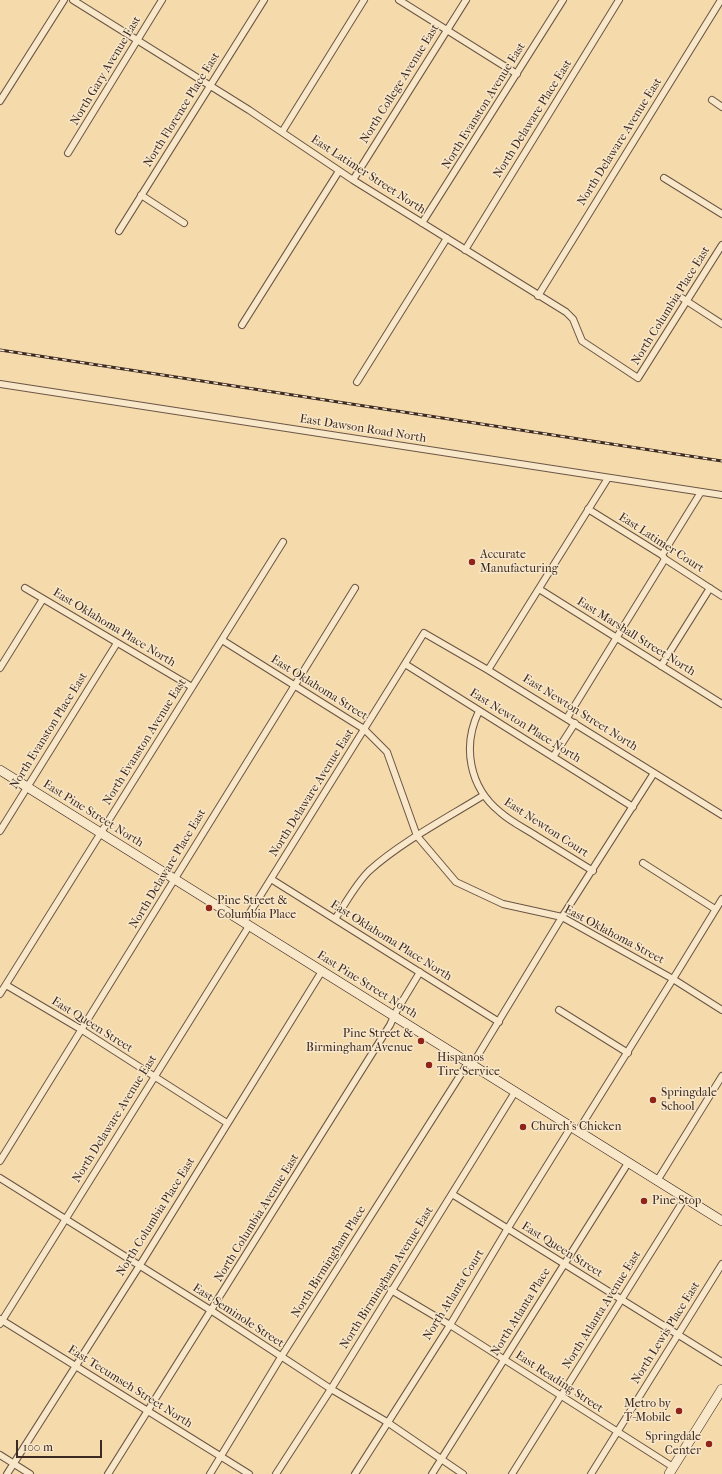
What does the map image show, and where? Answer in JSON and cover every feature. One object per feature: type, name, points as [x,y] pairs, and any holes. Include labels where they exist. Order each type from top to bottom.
[{"type":"main road","name":"East Pine Street North","points":[[0,770],[722,1221]]},
{"type":"main road","points":[[671,1471],[722,1389]]},
{"type":"street","points":[[0,101],[64,0]]},
{"type":"street","name":"East Latimer Street North","points":[[73,0],[282,132],[353,180],[566,312],[573,319],[582,341],[638,378]]},
{"type":"street","name":"North Gary Avenue East","points":[[68,152],[162,0]]},
{"type":"street","name":"North Florence Place East","points":[[119,231],[264,0]]},
{"type":"street","points":[[282,132],[364,0]]},
{"type":"street","points":[[399,0],[517,74]]},
{"type":"street","name":"North College Avenue East","points":[[353,180],[466,0]]},
{"type":"street","name":"North Evanston Avenue East","points":[[422,223],[563,0]]},
{"type":"street","name":"North Delaware Place East","points":[[465,250],[619,0]]},
{"type":"street","name":"North Delaware Avenue East","points":[[538,296],[721,0]]},
{"type":"street","points":[[712,100],[722,107]]},
{"type":"street","points":[[242,325],[340,171]]},
{"type":"street","points":[[664,178],[722,214]]},
{"type":"street","points":[[141,195],[184,222]]},
{"type":"street","points":[[357,382],[446,238]]},
{"type":"street","name":"North Columbia Place East","points":[[638,378],[684,300],[722,245]]},
{"type":"street","points":[[684,300],[722,324]]},
{"type":"street","name":"East Dawson Road North","points":[[0,384],[722,495]]},
{"type":"street","points":[[488,670],[608,478]]},
{"type":"street","points":[[567,718],[617,638],[701,492]]},
{"type":"street","name":"East Latimer Court","points":[[588,509],[722,596]]},
{"type":"street","name":"North Evanston Avenue East","points":[[0,994],[283,542]]},
{"type":"street","name":"East Oklahoma Place North","points":[[25,588],[192,687]]},
{"type":"street","name":"North Delaware Place East","points":[[0,1161],[355,588]]},
{"type":"street","points":[[661,666],[710,588]]},
{"type":"street","name":"East Marshall Street North","points":[[539,589],[722,704]]},
{"type":"street","points":[[0,668],[43,599]]},
{"type":"street","name":"North Delaware Avenue East","points":[[1,1321],[154,1077],[246,924],[271,879],[424,633]]},
{"type":"street","name":"East Newton Street North","points":[[424,633],[567,718],[722,815]]},
{"type":"street","name":"East Oklahoma Street","points":[[222,640],[364,729],[387,752],[417,836],[456,882],[503,904],[562,917],[674,979],[722,1010]]},
{"type":"street","name":"North Evanston Place East","points":[[0,831],[117,643]]},
{"type":"street","name":"East Newton Place North","points":[[405,664],[633,807]]},
{"type":"street","name":"East Newton Court","points":[[479,710],[473,723],[469,748],[471,766],[475,778],[484,795],[500,813],[592,871]]},
{"type":"street","points":[[553,757],[575,723]]},
{"type":"street","name":"North Birmingham Place","points":[[210,1474],[281,1357],[470,1064],[499,1022],[562,917],[654,773]]},
{"type":"street","points":[[336,919],[353,890],[369,872],[417,836],[484,795]]},
{"type":"street","points":[[643,863],[715,909]]},
{"type":"street","name":"East Oklahoma Place North","points":[[271,879],[499,1022]]},
{"type":"street","points":[[575,1129],[628,1053],[722,899]]},
{"type":"street","name":"North Columbia Place East","points":[[7,1474],[140,1265],[322,971]]},
{"type":"street","name":"North Columbia Avenue East","points":[[108,1474],[212,1311],[390,1025],[420,972]]},
{"type":"street","name":"East Queen Street","points":[[6,985],[82,1030],[227,1123]]},
{"type":"street","points":[[559,1010],[628,1053]]},
{"type":"street","points":[[657,1181],[722,1076]]},
{"type":"street","name":"North Birmingham Avenue East","points":[[276,1474],[331,1389],[515,1092]]},
{"type":"street","name":"North Atlanta Court","points":[[355,1474],[450,1325],[508,1228],[575,1129]]},
{"type":"street","name":"North Atlanta Place","points":[[432,1474],[628,1163]]},
{"type":"street","name":"East Seminole Street","points":[[0,1178],[140,1265],[331,1389],[387,1422],[463,1474]]},
{"type":"street","name":"East Queen Street","points":[[452,1194],[722,1362]]},
{"type":"street","name":"North Atlanta Avenue East","points":[[512,1474],[685,1198]]},
{"type":"street","name":"North Lewis Place East","points":[[591,1474],[722,1264]]},
{"type":"street","name":"East Reading Street","points":[[392,1290],[504,1359],[617,1433],[671,1471]]},
{"type":"street","name":"East Tecumseh Street North","points":[[1,1321],[75,1365],[249,1474]]},
{"type":"street","points":[[0,1455],[30,1474]]},
{"type":"railway","points":[[0,350],[722,461]]},
{"type":"place","name":"Accurate Manufacturing","points":[[472,562]]},
{"type":"place","name":"Pine Street & Columbia Place","points":[[209,908]]},
{"type":"place","name":"Pine Street & Birmingham Avenue","points":[[421,1041]]},
{"type":"place","name":"Hispanos Tire Service","points":[[429,1065]]},
{"type":"place","name":"Springdale School","points":[[653,1100]]},
{"type":"place","name":"Church's Chicken","points":[[523,1127]]},
{"type":"place","name":"Pine Stop","points":[[644,1201]]},
{"type":"place","name":"Metro by T-Mobile","points":[[679,1411]]},
{"type":"place","name":"Springdale Center","points":[[709,1444]]}]
